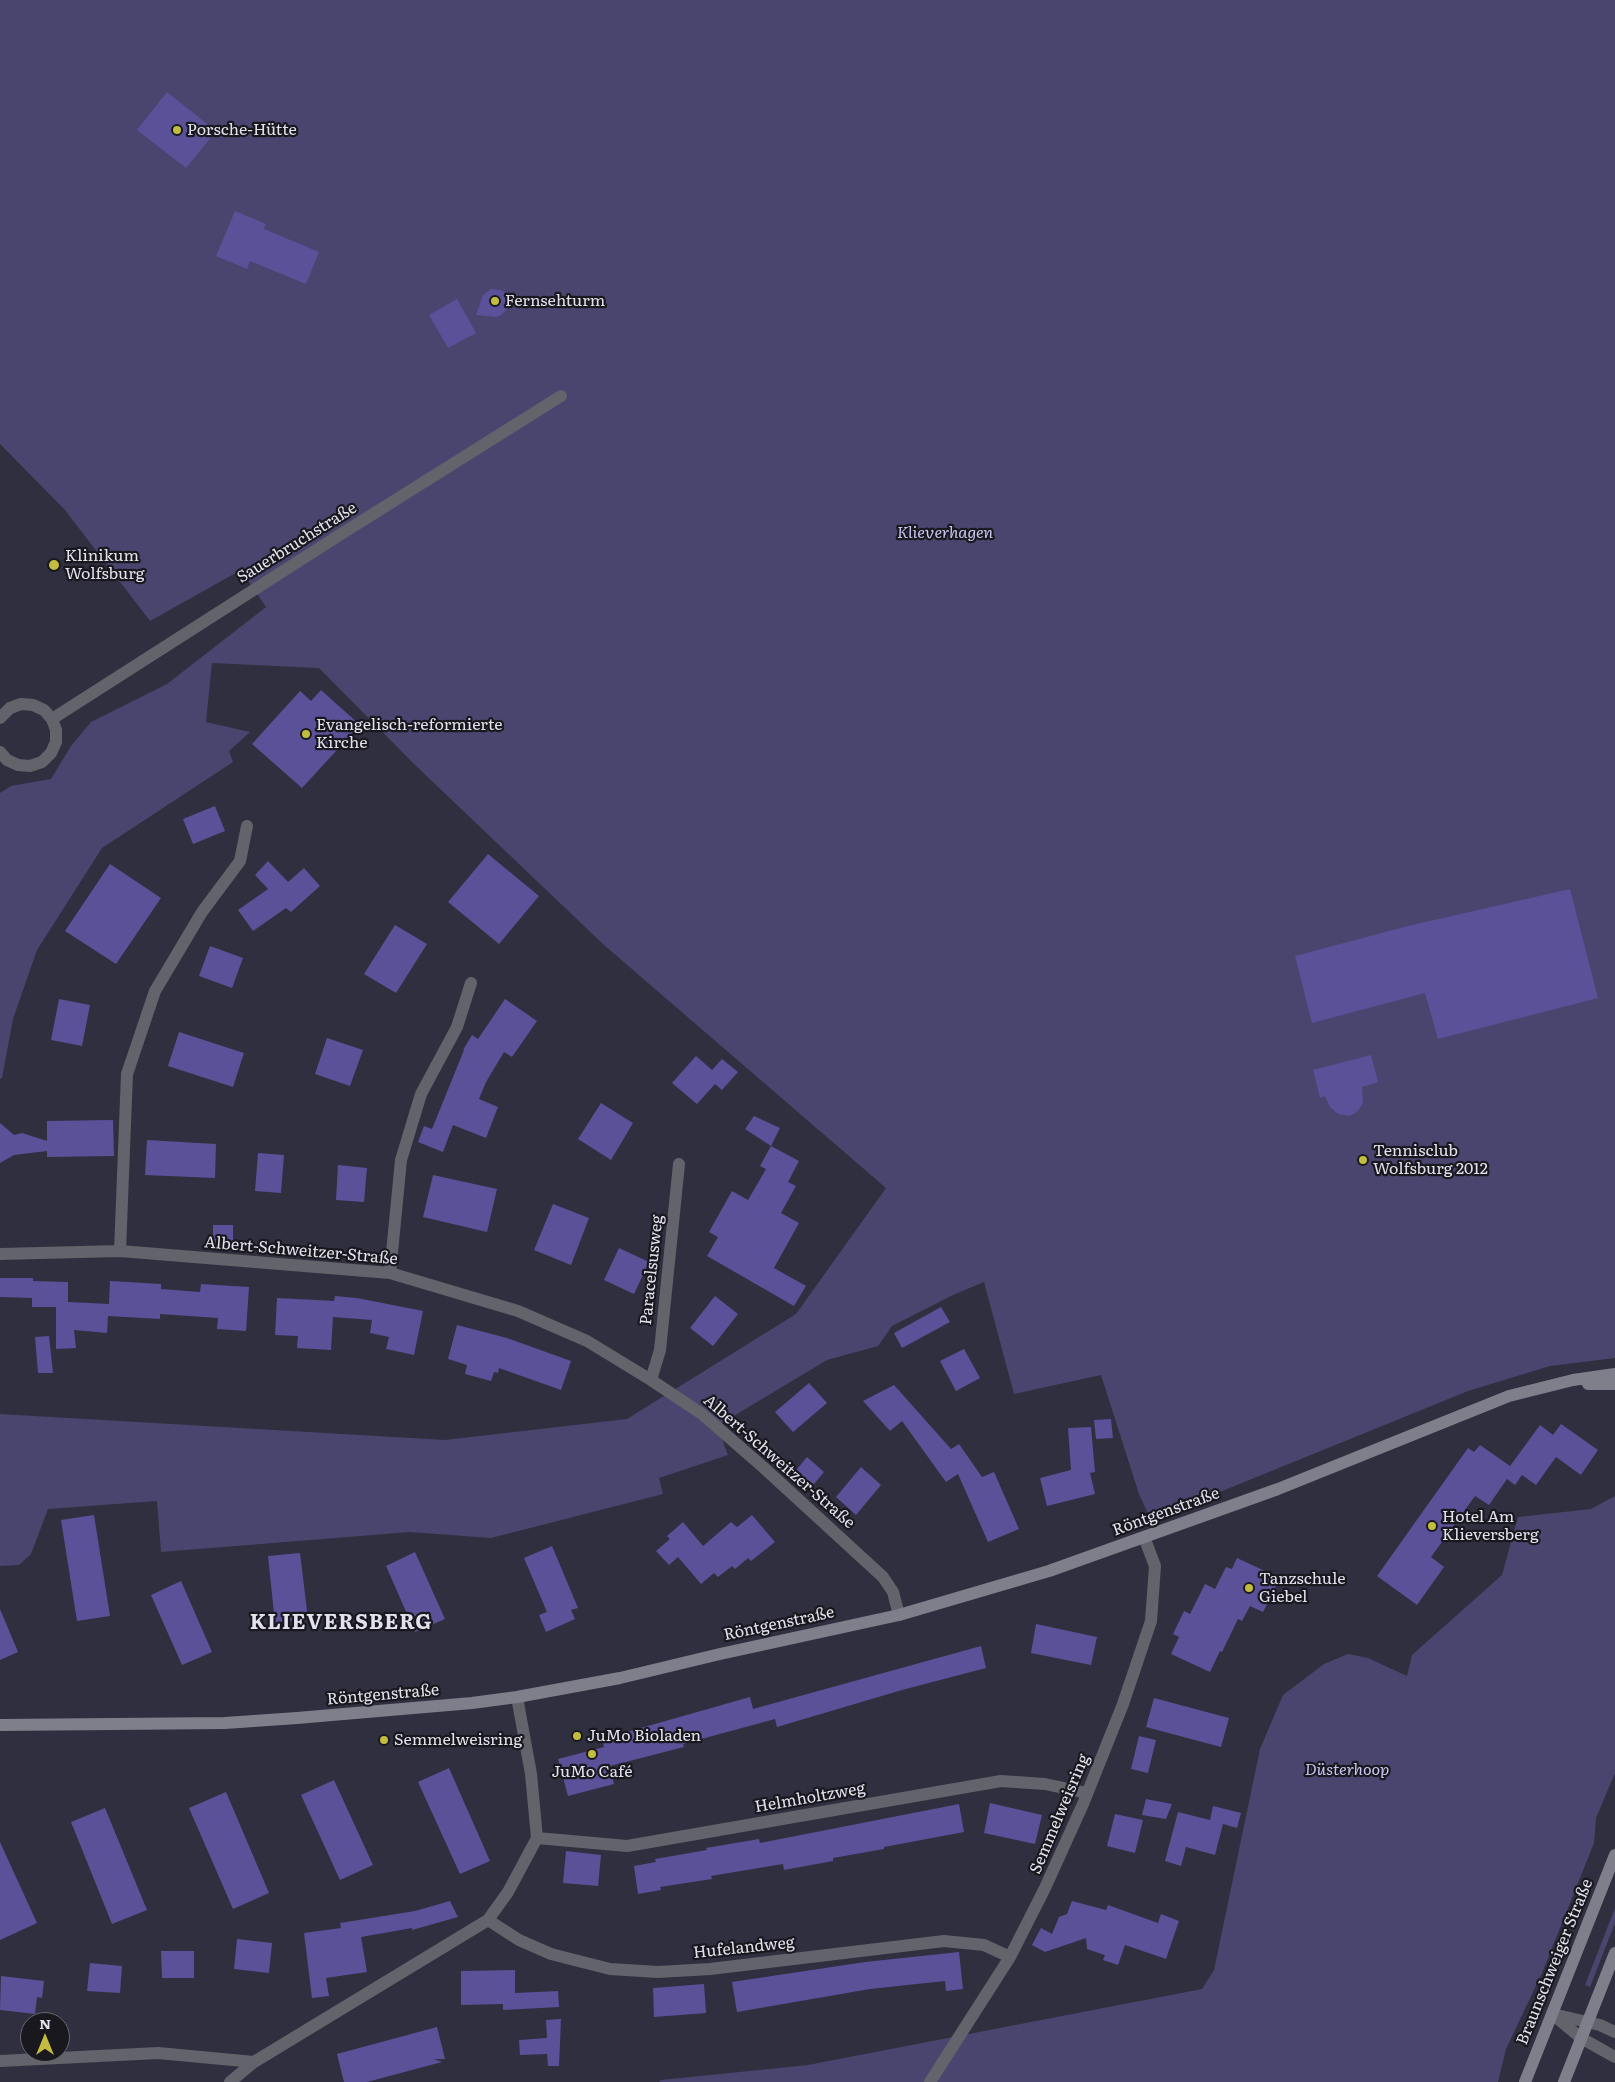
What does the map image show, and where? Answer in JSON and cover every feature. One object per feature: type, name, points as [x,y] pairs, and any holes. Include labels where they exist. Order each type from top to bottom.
[{"type":"street","name":"Sauerbruchstraße","points":[[52,719],[561,396]]},
{"type":"street","points":[[0,718],[10,708],[21,704],[33,705],[44,710],[52,719],[56,730],[56,742],[51,753],[42,762],[30,766],[18,765],[7,760],[0,752]]},
{"type":"street","points":[[120,1251],[127,1074],[155,991],[202,912],[240,861],[247,826]]},
{"type":"street","points":[[390,1273],[401,1160],[421,1094],[457,1027],[471,983]]},
{"type":"street","name":"Paracelsusweg","points":[[651,1380],[660,1350],[679,1164]]},
{"type":"street","name":"Albert-Schweitzer-Straße","points":[[0,1254],[120,1251],[390,1273],[518,1311],[587,1340],[651,1380],[717,1426],[883,1576],[892,1592],[900,1615]]},
{"type":"street","name":"Röntgenstraße","points":[[0,1726],[225,1723],[390,1711],[517,1697],[620,1678],[900,1615],[1049,1571],[1345,1463],[1482,1406],[1531,1390],[1573,1380],[1615,1374]]},
{"type":"street","name":"Röntgenstraße","points":[[1531,1390],[1572,1384],[1615,1384]]},
{"type":"street","name":"Semmelweisring","points":[[930,2082],[1010,1957],[1045,1888],[1087,1793],[1122,1704],[1151,1621],[1155,1566],[1144,1537]]},
{"type":"street","points":[[230,2082],[254,2062],[488,1920],[508,1892],[537,1838],[531,1774],[517,1697]]},
{"type":"street","name":"Helmholtzweg","points":[[537,1838],[627,1846],[1002,1781],[1045,1784],[1087,1793]]},
{"type":"street","name":"Braunschweiger Straße","points":[[1525,2082],[1615,1855]]},
{"type":"street","name":"Hufelandweg","points":[[488,1920],[519,1940],[551,1954],[610,1969],[658,1972],[710,1969],[944,1941],[984,1946],[1010,1957]]},
{"type":"street","points":[[1564,2082],[1615,1953]]},
{"type":"street","points":[[1552,2014],[1588,2022],[1615,2032]]},
{"type":"street","points":[[1552,2014],[1581,2038],[1615,2057]]},
{"type":"street","points":[[0,2061],[158,2053],[254,2062]]},
{"type":"green space","name":"Klieverhagen","points":[[0,0],[1615,0],[1615,1358],[1550,1366],[1468,1391],[1151,1520],[1139,1494],[1101,1375],[1014,1394],[984,1282],[953,1295],[892,1326],[878,1346],[827,1360],[717,1426],[728,1455],[659,1478],[663,1494],[491,1538],[410,1532],[161,1552],[157,1501],[48,1509],[31,1554],[19,1565],[0,1566],[0,1414],[445,1440],[627,1419],[796,1314],[886,1188],[604,945],[413,763],[319,668],[212,663],[206,722],[250,732],[229,751],[233,762],[102,848],[37,950],[13,1019],[2,1078],[0,1079],[0,793],[11,786],[51,779],[71,746],[91,722],[167,684],[266,607],[241,570],[150,621],[65,510],[0,444]]},
{"type":"green space","name":"Düsterhoop","points":[[1615,1496],[1615,1773],[1596,1818],[1594,1843],[1542,1973],[1506,2049],[1498,2082],[659,2082],[661,2080],[808,2065],[1202,1989],[1214,1970],[1260,1749],[1283,1695],[1324,1664],[1348,1654],[1368,1658],[1407,1676],[1412,1655],[1502,1575],[1518,1517],[1591,1509]]},
{"type":"green space","points":[[1615,1908],[1615,1923],[1590,1987],[1585,1985]]},
{"type":"building","name":"Porsche-Hütte","points":[[167,92],[216,131],[186,168],[137,130]]},
{"type":"building","points":[[235,211],[266,224],[264,229],[319,252],[306,284],[250,261],[247,269],[216,256]]},
{"type":"building","name":"Fernsehturm","points":[[491,289],[501,290],[506,293],[508,308],[497,317],[476,315],[483,295]]},
{"type":"building","points":[[457,299],[476,333],[448,348],[429,315]]},
{"type":"building","name":"Evangelisch-reformierte Kirche","points":[[321,690],[360,725],[302,788],[252,744],[300,691],[311,701]]},
{"type":"building","points":[[215,806],[225,831],[193,844],[183,819]]},
{"type":"building","points":[[488,854],[539,896],[499,944],[448,902]]},
{"type":"building","points":[[268,861],[288,882],[304,868],[320,886],[291,912],[286,908],[253,931],[238,910],[268,889],[255,875]]},
{"type":"building","points":[[110,864],[161,898],[116,964],[65,931]]},
{"type":"building","points":[[1570,889],[1598,998],[1438,1039],[1425,993],[1312,1023],[1295,956],[1408,926]]},
{"type":"building","points":[[395,925],[427,944],[396,993],[364,974]]},
{"type":"building","points":[[210,946],[243,958],[232,988],[199,976]]},
{"type":"building","points":[[59,999],[90,1005],[82,1046],[51,1040]]},
{"type":"building","points":[[505,999],[537,1021],[512,1057],[504,1052],[486,1082],[479,1099],[498,1107],[486,1138],[453,1125],[443,1152],[418,1142],[424,1126],[432,1129],[463,1050],[472,1035],[478,1039]]},
{"type":"building","points":[[179,1032],[244,1053],[233,1087],[168,1066]]},
{"type":"building","points":[[327,1038],[363,1050],[350,1086],[315,1074]]},
{"type":"building","points":[[1371,1055],[1378,1082],[1362,1087],[1363,1103],[1357,1112],[1350,1116],[1338,1114],[1330,1107],[1325,1096],[1320,1098],[1313,1070]]},
{"type":"building","points":[[696,1056],[712,1070],[722,1059],[738,1072],[722,1090],[715,1084],[697,1104],[672,1083]]},
{"type":"building","points":[[601,1103],[633,1123],[611,1160],[578,1139]]},
{"type":"building","points":[[754,1116],[780,1128],[771,1146],[745,1129]]},
{"type":"building","points":[[113,1120],[114,1156],[47,1157],[47,1151],[14,1155],[0,1163],[0,1123],[14,1135],[22,1133],[47,1141],[47,1121]]},
{"type":"building","points":[[147,1140],[216,1144],[215,1178],[145,1175]]},
{"type":"building","points":[[771,1146],[799,1161],[788,1182],[796,1186],[781,1213],[799,1223],[774,1268],[806,1286],[794,1306],[707,1256],[718,1237],[709,1232],[732,1191],[748,1200],[766,1169],[760,1166]]},
{"type":"building","points":[[258,1153],[284,1155],[281,1193],[255,1191]]},
{"type":"building","points":[[338,1165],[367,1168],[364,1202],[336,1200]]},
{"type":"building","points":[[433,1175],[497,1189],[487,1232],[423,1217]]},
{"type":"building","points":[[553,1204],[589,1218],[571,1265],[534,1250]]},
{"type":"building","points":[[213,1225],[233,1225],[233,1245],[213,1245]]},
{"type":"building","points":[[619,1248],[649,1262],[634,1294],[604,1280]]},
{"type":"building","points":[[0,1278],[33,1278],[33,1281],[68,1282],[68,1302],[109,1304],[110,1281],[161,1284],[161,1289],[200,1292],[201,1284],[249,1287],[246,1331],[217,1329],[218,1318],[160,1314],[160,1319],[108,1316],[107,1333],[74,1330],[76,1348],[56,1349],[56,1307],[32,1307],[32,1298],[0,1297]]},
{"type":"building","points":[[335,1296],[357,1298],[423,1311],[414,1355],[386,1349],[389,1337],[370,1333],[372,1320],[333,1317],[331,1350],[297,1348],[298,1336],[275,1335],[277,1298],[334,1301]]},
{"type":"building","points":[[715,1296],[738,1314],[713,1346],[690,1328]]},
{"type":"building","points":[[941,1307],[950,1322],[902,1348],[894,1333]]},
{"type":"building","points":[[457,1325],[507,1338],[571,1361],[561,1390],[499,1368],[498,1373],[494,1372],[491,1381],[465,1374],[467,1365],[448,1359]]},
{"type":"building","points":[[49,1336],[53,1373],[38,1373],[35,1337]]},
{"type":"building","points":[[964,1349],[980,1378],[956,1391],[940,1361]]},
{"type":"building","points":[[809,1383],[827,1403],[793,1432],[775,1412]]},
{"type":"building","points":[[894,1385],[951,1449],[959,1444],[982,1477],[994,1472],[1019,1529],[988,1542],[958,1474],[946,1482],[902,1421],[890,1431],[863,1401]]},
{"type":"building","points":[[1111,1419],[1113,1438],[1096,1439],[1094,1420]]},
{"type":"building","points":[[1561,1424],[1598,1450],[1581,1475],[1556,1457],[1536,1485],[1522,1475],[1515,1485],[1507,1479],[1489,1505],[1475,1496],[1431,1557],[1444,1567],[1417,1605],[1377,1576],[1468,1448],[1474,1452],[1480,1445],[1510,1466],[1540,1425],[1553,1435]]},
{"type":"building","points":[[1091,1427],[1095,1472],[1090,1473],[1095,1494],[1047,1506],[1040,1478],[1071,1470],[1068,1428]]},
{"type":"building","points":[[807,1457],[824,1472],[810,1489],[793,1474]]},
{"type":"building","points":[[861,1467],[881,1485],[856,1515],[836,1497]]},
{"type":"building","points":[[94,1515],[110,1616],[77,1621],[61,1520]]},
{"type":"building","points":[[752,1515],[775,1542],[751,1561],[748,1558],[735,1569],[732,1566],[718,1577],[714,1573],[701,1584],[678,1557],[669,1565],[656,1551],[670,1539],[667,1536],[683,1522],[703,1546],[731,1522],[737,1527]]},
{"type":"building","points":[[552,1546],[578,1608],[571,1610],[575,1619],[546,1632],[539,1615],[547,1612],[524,1558]]},
{"type":"building","points":[[415,1552],[445,1619],[415,1632],[386,1566]]},
{"type":"building","points":[[300,1553],[308,1619],[275,1623],[268,1556]]},
{"type":"building","points":[[1237,1558],[1280,1578],[1263,1612],[1250,1606],[1242,1621],[1238,1619],[1210,1672],[1171,1654],[1179,1637],[1173,1634],[1184,1611],[1190,1614],[1205,1584],[1215,1589],[1226,1567],[1232,1569]]},
{"type":"building","points":[[181,1581],[212,1652],[182,1665],[151,1595]]},
{"type":"building","points":[[0,1609],[18,1652],[0,1660]]},
{"type":"building","points":[[1036,1624],[1097,1637],[1091,1665],[1031,1653]]},
{"type":"building","points":[[981,1646],[986,1668],[902,1690],[777,1727],[775,1719],[683,1744],[684,1747],[610,1766],[614,1784],[568,1796],[558,1759],[604,1747],[602,1739],[750,1697],[753,1709]]},
{"type":"building","points":[[1154,1698],[1229,1718],[1221,1747],[1146,1727]]},
{"type":"building","points":[[1139,1736],[1156,1740],[1148,1773],[1131,1769]]},
{"type":"building","points":[[449,1768],[490,1861],[460,1874],[418,1782]]},
{"type":"building","points":[[334,1780],[373,1865],[340,1880],[301,1795]]},
{"type":"building","points":[[226,1792],[269,1893],[233,1909],[189,1808]]},
{"type":"building","points":[[1146,1799],[1172,1804],[1166,1819],[1142,1815]]},
{"type":"building","points":[[990,1803],[1042,1815],[1035,1844],[984,1833]]},
{"type":"building","points":[[959,1804],[964,1832],[884,1847],[884,1849],[833,1858],[833,1861],[784,1870],[783,1864],[711,1876],[712,1879],[660,1887],[661,1890],[638,1894],[634,1866],[656,1862],[655,1859],[759,1839],[760,1843]]},
{"type":"building","points":[[1213,1806],[1241,1813],[1237,1828],[1223,1824],[1215,1855],[1186,1847],[1181,1866],[1165,1861],[1178,1812],[1210,1820]]},
{"type":"building","points":[[105,1808],[147,1910],[112,1924],[71,1822]]},
{"type":"building","points":[[1115,1814],[1143,1820],[1135,1853],[1107,1846]]},
{"type":"building","points":[[0,1842],[37,1923],[0,1940]]},
{"type":"building","points":[[566,1851],[601,1855],[598,1886],[563,1883]]},
{"type":"building","points":[[450,1901],[458,1917],[412,1930],[412,1928],[361,1937],[367,1972],[326,1978],[329,1996],[312,1998],[304,1933],[341,1928],[340,1923],[415,1911]]},
{"type":"building","points":[[1072,1901],[1106,1910],[1108,1905],[1158,1923],[1161,1914],[1179,1921],[1166,1959],[1125,1945],[1118,1965],[1103,1960],[1105,1955],[1087,1949],[1086,1938],[1045,1952],[1032,1945],[1041,1928],[1052,1934],[1059,1917],[1067,1914]]},
{"type":"building","points":[[237,1939],[272,1943],[269,1973],[234,1969]]},
{"type":"building","points":[[161,1951],[194,1951],[194,1978],[162,1978]]},
{"type":"building","points":[[959,1952],[963,1989],[946,1991],[945,1981],[870,1989],[737,2012],[732,1982],[865,1962]]},
{"type":"building","points":[[90,1963],[122,1966],[120,1993],[87,1991]]},
{"type":"building","points":[[515,1970],[515,1993],[558,1991],[559,2007],[503,2010],[503,2004],[461,2005],[461,1971]]},
{"type":"building","points":[[1,1976],[44,1981],[42,1998],[37,1997],[35,2012],[0,2010]]},
{"type":"building","points":[[704,1984],[706,2013],[654,2017],[653,1988]]},
{"type":"building","points":[[561,2019],[559,2066],[548,2066],[547,2054],[520,2055],[519,2040],[547,2038],[546,2020]]},
{"type":"building","points":[[437,2027],[445,2059],[434,2059],[442,2062],[367,2082],[344,2082],[337,2054]]},
{"type":"place","name":"Porsche-Hütte","points":[[177,130]]},
{"type":"place","name":"Fernsehturm","points":[[495,301]]},
{"type":"place","name":"Klinikum Wolfsburg","points":[[54,565]]},
{"type":"place","name":"Evangelisch-reformierte Kirche","points":[[306,734]]},
{"type":"place","name":"Tennisclub Wolfsburg 2012","points":[[1363,1160]]},
{"type":"place","name":"Hotel Am Klieversberg","points":[[1432,1526]]},
{"type":"place","name":"Tanzschule Giebel","points":[[1249,1588]]},
{"type":"place","name":"JuMo Bioladen","points":[[577,1736]]},
{"type":"place","name":"Semmelweisring","points":[[384,1740]]},
{"type":"place","name":"JuMo Café","points":[[592,1754]]},
{"type":"district","name":"KLIEVERSBERG","points":[[341,1623]]}]
